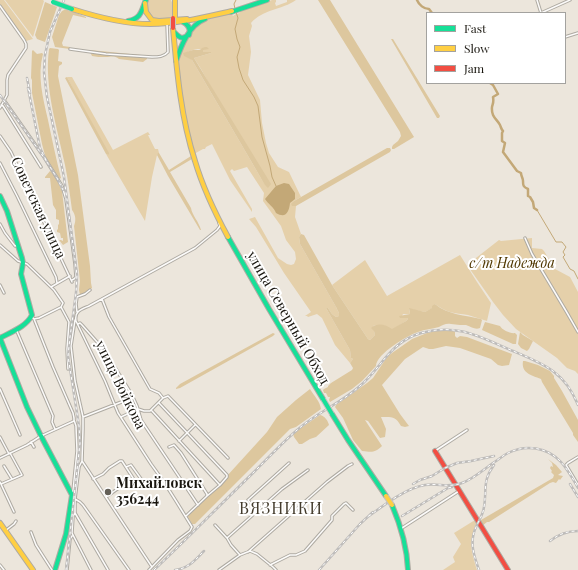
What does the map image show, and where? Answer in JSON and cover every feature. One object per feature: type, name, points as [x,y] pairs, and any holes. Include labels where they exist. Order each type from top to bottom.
[{"type":"main road","points":[[176,59],[189,35],[196,24],[200,21],[267,0]]},
{"type":"main road","points":[[52,1],[91,16],[116,22],[140,24],[167,24],[183,22],[188,24],[190,30],[189,35]]},
{"type":"main road","points":[[103,18],[125,21],[135,20],[142,13],[145,1]]},
{"type":"main road","points":[[145,1],[144,8],[146,13],[149,18],[154,20],[201,18]]},
{"type":"main road","name":"улица Северный Обход","points":[[174,2],[174,30],[180,98],[188,139],[199,173],[228,238],[332,414],[392,506],[402,528],[408,559],[408,570]]},
{"type":"main road","points":[[72,9],[120,22],[150,24],[176,22],[232,11]]},
{"type":"main road","points":[[176,23],[220,15]]},
{"type":"main road","points":[[174,30],[181,38],[189,35]]},
{"type":"main road","points":[[0,196],[7,211],[22,258],[23,263],[21,274],[33,318],[0,338],[19,388],[41,436],[72,497],[66,534],[53,570]]},
{"type":"main road","points":[[435,451],[508,570]]},
{"type":"main road","points":[[0,523],[33,570]]},
{"type":"street","points":[[537,0],[541,12]]},
{"type":"street","points":[[543,12],[570,0]]},
{"type":"street","points":[[0,6],[26,44],[24,50],[8,74],[7,95],[1,103],[0,108]]},
{"type":"street","points":[[70,50],[160,57],[168,52],[167,24]]},
{"type":"street","points":[[566,37],[578,33]]},
{"type":"street","name":"Советская улица","points":[[0,136],[11,152],[72,281],[76,277],[75,264],[66,199],[62,186],[44,157],[4,100]]},
{"type":"street","points":[[1,103],[41,168]]},
{"type":"street","points":[[0,163],[56,277],[57,283]]},
{"type":"street","points":[[77,312],[195,248],[217,230],[220,225],[217,215]]},
{"type":"street","points":[[0,224],[15,246],[18,245]]},
{"type":"street","points":[[217,230],[222,229],[228,238]]},
{"type":"street","points":[[525,238],[532,254],[578,332]]},
{"type":"street","points":[[0,245],[18,261],[27,264],[54,290],[63,303],[62,307],[69,322],[67,349],[68,369]]},
{"type":"street","points":[[51,287],[70,276]]},
{"type":"street","points":[[0,285],[4,293]]},
{"type":"street","points":[[67,570],[70,539],[72,536],[73,516],[75,513],[79,465],[82,461],[83,429],[71,346],[73,327],[77,312],[77,297],[90,290]]},
{"type":"street","points":[[102,299],[109,317],[150,389],[159,393],[163,398]]},
{"type":"street","points":[[62,307],[39,318],[33,318],[73,413],[76,426],[77,451],[73,491],[71,494]]},
{"type":"street","name":"улица Войкова","points":[[75,317],[121,417],[192,527],[152,567]]},
{"type":"street","points":[[78,324],[80,323],[98,343],[132,395],[143,423],[198,505]]},
{"type":"street","points":[[16,329],[53,416],[52,422],[55,429]]},
{"type":"street","points":[[0,389],[20,435]]},
{"type":"street","points":[[82,416],[124,401],[132,395]]},
{"type":"street","points":[[138,409],[144,412],[149,412],[163,398],[166,396],[169,397],[228,458]]},
{"type":"street","points":[[159,402],[227,475],[227,478],[186,516]]},
{"type":"street","points":[[121,417],[138,409]]},
{"type":"street","points":[[152,410],[220,485]]},
{"type":"street","points":[[0,458],[55,429],[74,421]]},
{"type":"street","points":[[179,441],[195,425]]},
{"type":"street","points":[[435,451],[467,430]]},
{"type":"street","points":[[0,437],[22,475],[2,484]]},
{"type":"street","points":[[31,442],[34,447]]},
{"type":"street","points":[[169,447],[174,445],[181,453],[207,495]]},
{"type":"street","points":[[578,457],[566,465],[578,485]]},
{"type":"street","points":[[82,461],[152,567],[149,570]]},
{"type":"street","points":[[94,479],[103,474],[104,471],[122,461],[132,479],[106,497]]},
{"type":"street","points":[[255,512],[248,500],[289,463]]},
{"type":"street","points":[[126,467],[131,464],[144,483]]},
{"type":"street","points":[[248,552],[327,482],[352,464]]},
{"type":"street","points":[[4,466],[12,479]]},
{"type":"street","points":[[227,538],[282,489],[308,470]]},
{"type":"street","points":[[0,482],[14,512]]},
{"type":"street","points":[[402,528],[459,491]]},
{"type":"street","points":[[75,499],[83,505],[129,570]]},
{"type":"street","points":[[270,565],[290,555],[296,555],[304,551],[332,520],[332,516],[344,504],[346,503],[353,510]]},
{"type":"street","points":[[75,513],[108,570]]},
{"type":"street","points":[[5,531],[16,521]]},
{"type":"street","points":[[215,525],[240,554]]},
{"type":"street","points":[[32,532],[36,545],[53,570]]},
{"type":"street","points":[[72,536],[91,570]]},
{"type":"street","points":[[219,570],[240,554],[255,552],[276,570]]},
{"type":"street","points":[[0,565],[4,570]]},
{"type":"green space","points":[[0,0],[4,0],[33,39],[26,41],[0,5]]},
{"type":"green space","points":[[5,0],[44,1],[33,37]]},
{"type":"green space","points":[[147,0],[171,0],[173,5],[172,19],[154,20],[148,15],[145,5]]},
{"type":"green space","points":[[272,0],[276,0],[276,6],[287,2],[287,0],[296,0],[261,15],[251,23],[252,26],[249,36],[251,52],[248,75],[260,100],[262,123],[269,153],[278,167],[289,172],[301,197],[294,201],[292,206],[296,206],[295,217],[301,234],[299,237],[300,244],[339,313],[339,316],[336,317],[328,308],[326,308],[350,350],[351,358],[353,359],[350,363],[335,345],[322,318],[317,314],[308,317],[305,316],[311,312],[284,273],[256,227],[249,219],[255,217],[278,258],[287,264],[294,264],[296,259],[295,252],[286,240],[281,226],[263,201],[264,193],[247,167],[234,171],[232,169],[230,171],[252,209],[252,212],[230,180],[212,144],[194,154],[182,98],[178,69],[180,54],[195,26],[201,21],[231,13],[233,16],[240,13],[239,11]],"holes":[[[198,49],[203,50],[203,53],[211,53],[194,58],[265,185],[188,52]]]},
{"type":"green space","points":[[67,77],[72,77],[113,150],[148,132],[155,149],[158,149],[159,153],[157,155],[152,177],[145,221],[106,154],[108,155]]},
{"type":"green space","name":"с/т Надежда","points":[[532,238],[532,248],[542,249],[555,269],[570,277],[578,292],[578,374],[567,368],[557,358],[516,329],[493,302],[467,265],[499,240]]},
{"type":"green space","points":[[460,255],[491,303],[487,321],[468,315],[447,311],[435,304],[433,308],[425,312],[409,309],[410,314],[403,314],[401,318],[408,319],[392,330],[383,325],[373,326],[375,335],[370,340],[332,285],[365,260],[387,296]]},
{"type":"green space","points":[[475,520],[477,522],[472,535],[471,546],[477,570],[443,570],[455,562],[453,557],[461,544],[454,533]]},
{"type":"shaded area","points":[[318,0],[330,0],[414,137],[392,149],[393,145],[401,136],[400,132]]},
{"type":"shaded area","points":[[45,2],[57,7],[45,42],[37,39],[35,35]]},
{"type":"shaded area","points":[[66,9],[86,17],[73,15],[62,43],[63,46],[70,47],[70,49],[55,47],[52,37],[59,15]]},
{"type":"shaded area","points":[[391,39],[393,39],[440,116],[439,118],[437,118]]},
{"type":"shaded area","points":[[205,47],[209,49],[203,50],[203,52],[211,53],[194,58],[271,184],[268,188],[192,60],[184,56],[183,53],[193,50],[200,50]]},
{"type":"shaded area","points":[[50,48],[59,50],[58,61],[62,62],[59,66],[58,76],[78,175],[90,266],[92,288],[80,295],[80,281],[74,226],[75,218],[72,210],[48,78]]},
{"type":"shaded area","points":[[33,50],[37,54],[43,54],[41,62],[41,87],[61,178],[59,179],[46,159],[42,144],[32,93],[31,78]]},
{"type":"shaded area","points":[[89,50],[141,55],[141,57],[147,59],[143,62],[114,57],[92,56]]},
{"type":"shaded area","points":[[67,77],[109,153],[108,155],[106,154],[65,78]]},
{"type":"shaded area","points":[[387,148],[390,148],[390,152],[296,206],[292,206],[291,204],[294,201]]},
{"type":"shaded area","points":[[158,153],[169,170],[191,156],[192,157],[192,159],[170,172],[191,208],[201,230],[168,176],[157,155]]},
{"type":"shaded area","points":[[50,171],[55,175],[62,191],[68,242],[63,245],[59,240],[63,241],[63,238],[61,238],[60,233],[57,232],[59,220],[56,219],[56,210],[53,205],[50,178],[45,178]]},
{"type":"shaded area","points":[[284,183],[289,184],[295,193],[295,199],[290,203],[289,209],[285,215],[279,215],[265,199],[276,186]]},
{"type":"shaded area","points":[[301,234],[304,235],[332,285],[368,339],[370,340],[375,335],[371,328],[374,326],[382,325],[392,329],[408,319],[400,318],[399,316],[410,314],[409,308],[425,312],[432,308],[435,304],[451,313],[481,319],[480,328],[478,329],[466,325],[445,324],[413,334],[400,341],[381,356],[377,361],[376,366],[362,381],[352,389],[330,402],[330,397],[324,393],[323,390],[331,383],[352,370],[353,368],[350,363],[353,359],[351,358],[350,350],[326,308],[328,308],[336,317],[339,316],[336,307],[300,244],[299,237]]},
{"type":"shaded area","points":[[485,322],[500,326],[511,333],[515,333],[517,335],[516,344],[482,330]]},
{"type":"shaded area","points":[[436,331],[453,331],[455,332],[455,336],[457,338],[460,336],[467,337],[512,354],[509,365],[498,365],[491,359],[460,348],[446,346],[429,349],[423,347],[405,359],[382,385],[409,426],[401,426],[397,420],[393,418],[381,417],[386,429],[385,437],[380,438],[368,421],[365,420],[382,446],[373,452],[362,451],[353,440],[343,418],[335,407],[336,405],[373,378],[387,357],[392,353],[412,339]]},
{"type":"shaded area","points":[[520,332],[533,341],[527,351],[521,348],[518,344]]},
{"type":"shaded area","points":[[273,333],[275,334],[273,336],[176,389],[180,384]]},
{"type":"shaded area","points":[[523,361],[538,365],[550,371],[554,376],[578,420],[578,442],[541,379],[530,375],[525,371]]},
{"type":"shaded area","points":[[310,389],[318,401],[321,409],[296,427],[290,429],[195,524],[192,524],[188,516],[216,488],[267,432],[277,417]]},
{"type":"shaded area","points":[[320,415],[326,419],[329,425],[316,437],[299,444],[293,434]]},
{"type":"shaded area","points":[[548,459],[562,472],[558,475],[563,476],[560,480],[559,479],[556,483],[550,483],[482,526],[480,524],[481,520],[553,478],[554,475],[550,468],[551,466],[553,467],[552,463]]},
{"type":"waterway","points":[[235,9],[234,4],[236,0]]},
{"type":"waterway","points":[[417,0],[419,4],[429,9],[431,12]]},
{"type":"waterway","points":[[236,12],[238,18],[235,29],[240,47],[237,57],[239,68],[243,80],[258,106],[262,137],[272,177],[276,186]]},
{"type":"waterway","points":[[492,84],[498,94],[493,97],[492,110],[493,116],[503,131],[502,141],[505,143],[503,152],[517,171],[521,173],[524,186],[528,189],[528,196],[533,202],[534,208],[537,210]]},
{"type":"waterway","points":[[537,210],[556,242],[562,242],[566,247],[563,252],[565,255],[563,257],[570,269],[574,271],[578,279]]},
{"type":"railway","points":[[64,0],[50,32],[45,55],[44,72],[47,97],[64,177],[77,275],[68,356],[79,426],[80,443],[66,570]]},
{"type":"railway","points":[[27,78],[30,93]]},
{"type":"railway","points":[[0,95],[47,162],[40,148],[28,88]]},
{"type":"railway","points":[[47,162],[63,190]]},
{"type":"railway","points":[[154,570],[281,445],[312,419],[353,392],[368,379],[401,342],[410,337],[434,330],[446,330],[468,333],[490,341],[534,360],[552,370],[567,384],[578,405]]},
{"type":"railway","points":[[369,516],[396,498],[418,487],[425,485],[453,485],[462,483],[474,477],[506,454],[522,448],[536,448],[555,457],[566,468],[578,488]]},
{"type":"railway","points":[[413,484],[457,463],[494,456]]},
{"type":"railway","points":[[479,570],[474,554],[473,538],[476,527],[482,515],[485,501],[486,481],[494,465]]},
{"type":"railway","points":[[570,484],[578,497]]},
{"type":"railway","points":[[402,516],[452,487]]},
{"type":"railway","points":[[319,570],[360,524],[373,512]]},
{"type":"railway","points":[[550,541],[563,533],[578,531]]},
{"type":"railway","points":[[175,570],[188,566],[204,551]]},
{"type":"traffic: fast","points":[[128,21],[139,16],[146,0]]},
{"type":"traffic: fast","points":[[231,12],[267,0]]},
{"type":"traffic: fast","points":[[53,2],[72,9]]},
{"type":"traffic: fast","points":[[176,61],[183,43],[190,31],[194,26],[205,19]]},
{"type":"traffic: fast","points":[[183,22],[189,27],[189,35]]},
{"type":"traffic: fast","points":[[174,32],[181,38],[187,36]]},
{"type":"traffic: fast","points":[[0,196],[7,211],[22,258],[23,263],[21,274],[32,315],[22,326],[0,338]]},
{"type":"traffic: fast","points":[[228,237],[323,399]]},
{"type":"traffic: fast","points":[[0,338],[27,407],[72,495],[66,534],[55,570]]},
{"type":"traffic: fast","points":[[323,399],[332,414]]},
{"type":"traffic: fast","points":[[332,414],[386,496]]},
{"type":"traffic: fast","points":[[392,505],[403,537],[408,570]]},
{"type":"traffic: slow","points":[[175,0],[175,18]]},
{"type":"traffic: slow","points":[[145,3],[146,12],[152,20],[187,19]]},
{"type":"traffic: slow","points":[[72,9],[110,20],[150,24],[202,18],[232,11]]},
{"type":"traffic: slow","points":[[173,28],[180,95],[190,145],[206,191],[228,237]]},
{"type":"traffic: slow","points":[[386,496],[392,505]]},
{"type":"traffic: slow","points":[[0,523],[33,570]]},
{"type":"traffic: jam","points":[[173,18],[173,28]]},
{"type":"traffic: jam","points":[[435,451],[508,570]]},
{"type":"place","name":"Михайловск 356244","points":[[108,492]]},
{"type":"district","name":"ВЯЗНИКИ","points":[[281,509]]}]
